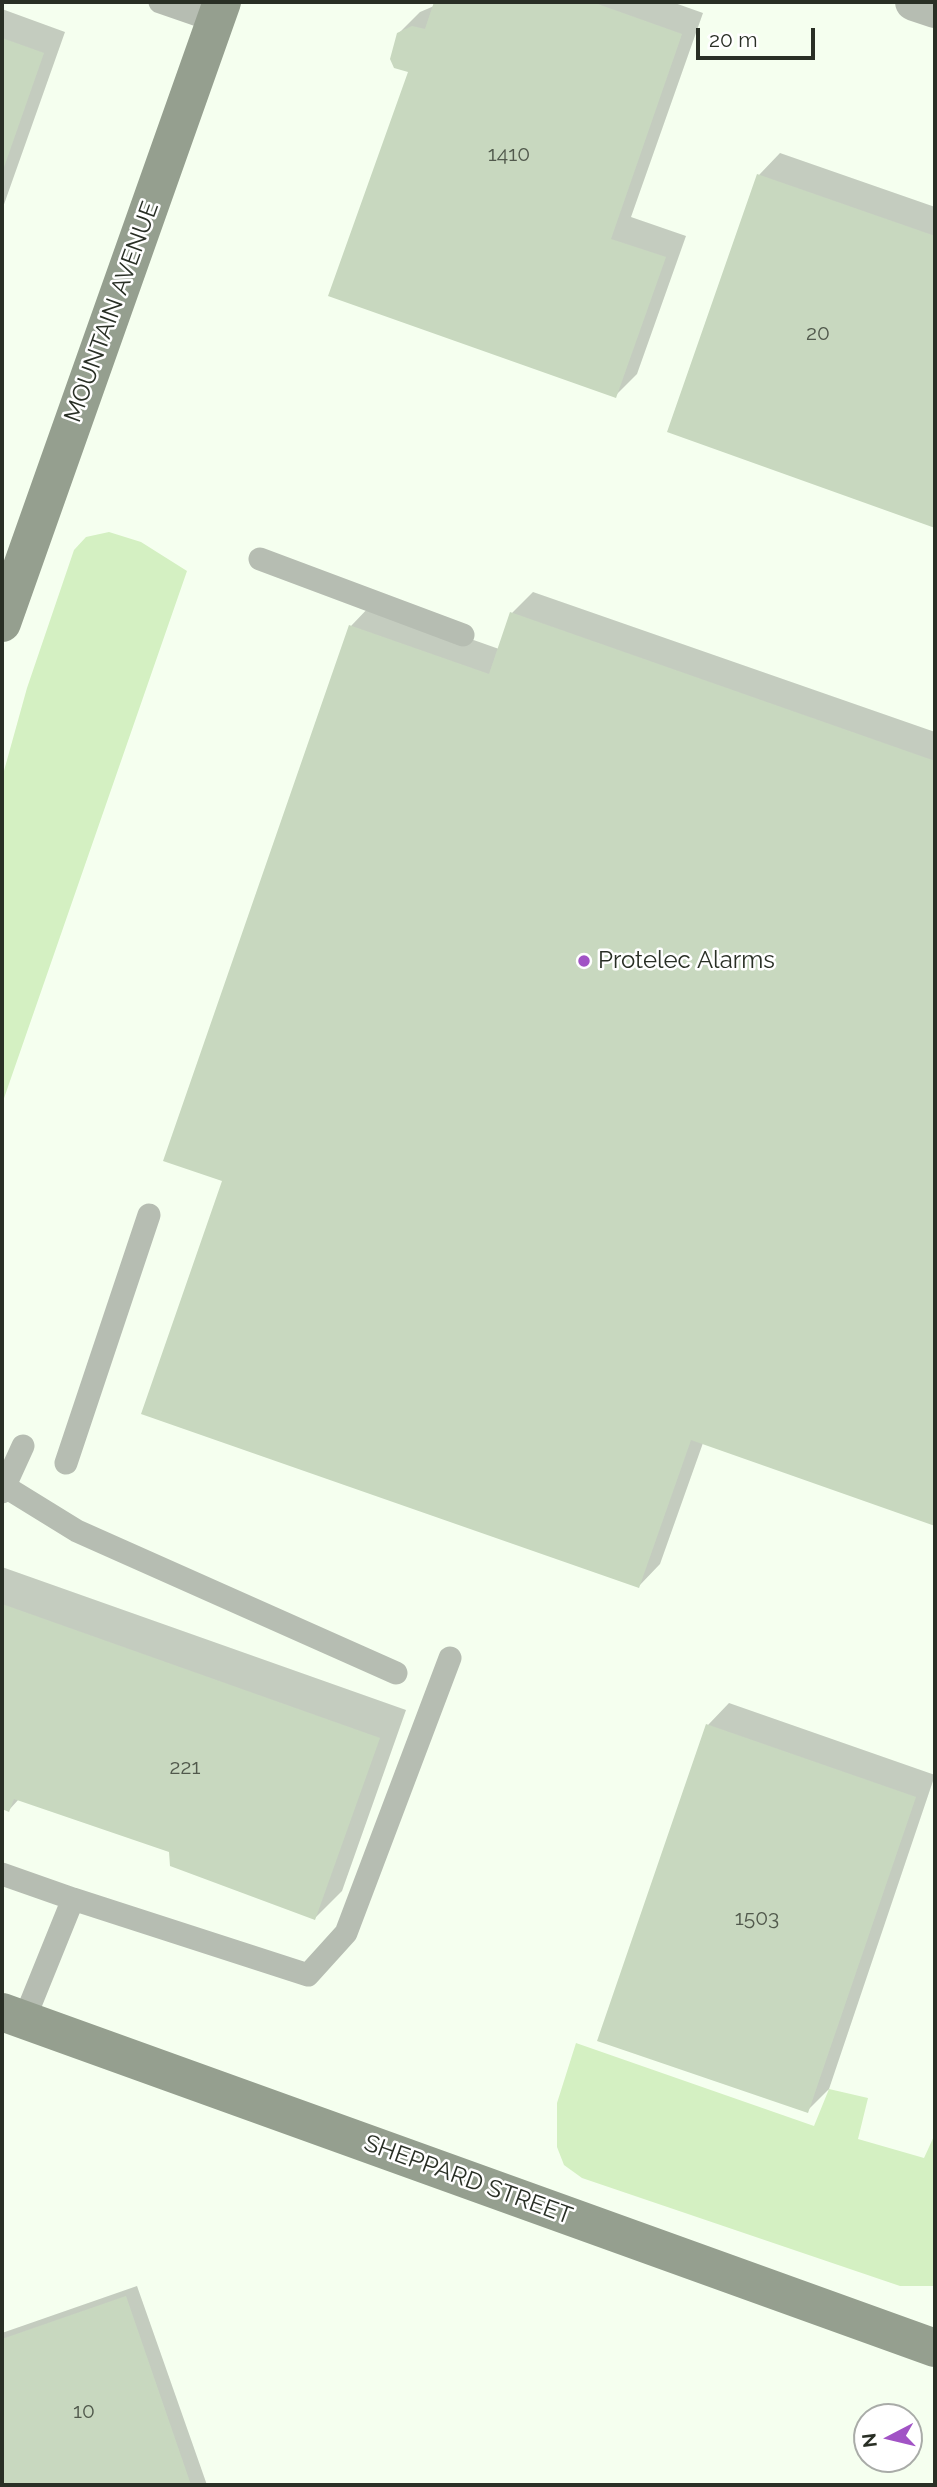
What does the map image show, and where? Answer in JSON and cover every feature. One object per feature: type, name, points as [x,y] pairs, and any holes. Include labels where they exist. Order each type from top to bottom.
[{"type":"street","points":[[914,2],[935,9]]},
{"type":"street","name":"MOUNTAIN AVENUE","points":[[2,623],[218,12]]},
{"type":"street","name":"SHEPPARD STREET","points":[[13,2015],[935,2348]]},
{"type":"lane","points":[[160,2],[218,12]]},
{"type":"lane","points":[[260,559],[463,635]]},
{"type":"lane","points":[[66,1463],[149,1215]]},
{"type":"lane","points":[[23,1446],[3,1489],[77,1531],[396,1673]]},
{"type":"lane","points":[[2,1874],[308,1975],[346,1933],[450,1658]]},
{"type":"lane","points":[[13,2015],[73,1899]]},
{"type":"green space","points":[[109,532],[141,542],[187,571],[2,1104],[2,778],[27,688],[74,550],[86,537]]},
{"type":"green space","points":[[576,2043],[814,2126],[829,2089],[868,2098],[858,2139],[924,2158],[935,2134],[935,2286],[900,2286],[582,2178],[564,2165],[557,2147],[557,2103]]},
{"type":"building","points":[[434,2],[592,2],[682,34],[611,239],[666,257],[616,398],[328,296],[408,72],[394,68],[390,59],[397,33],[412,26],[425,29]]},
{"type":"building","points":[[2,38],[44,53],[2,173]]},
{"type":"building","points":[[757,174],[935,236],[935,528],[667,432]]},
{"type":"building","name":"Protelec Alarms","points":[[510,612],[935,761],[935,1526],[691,1440],[639,1588],[141,1414],[222,1181],[163,1161],[349,625],[489,674]]},
{"type":"building","points":[[2,1604],[380,1738],[315,1920],[170,1866],[169,1852],[14,1799],[9,1812],[2,1809]]},
{"type":"building","points":[[706,1724],[916,1797],[808,2113],[597,2041]]},
{"type":"building","points":[[126,2296],[191,2485],[2,2485],[2,2339]]},
{"type":"place","name":"Protelec Alarms","points":[[584,961]]}]
